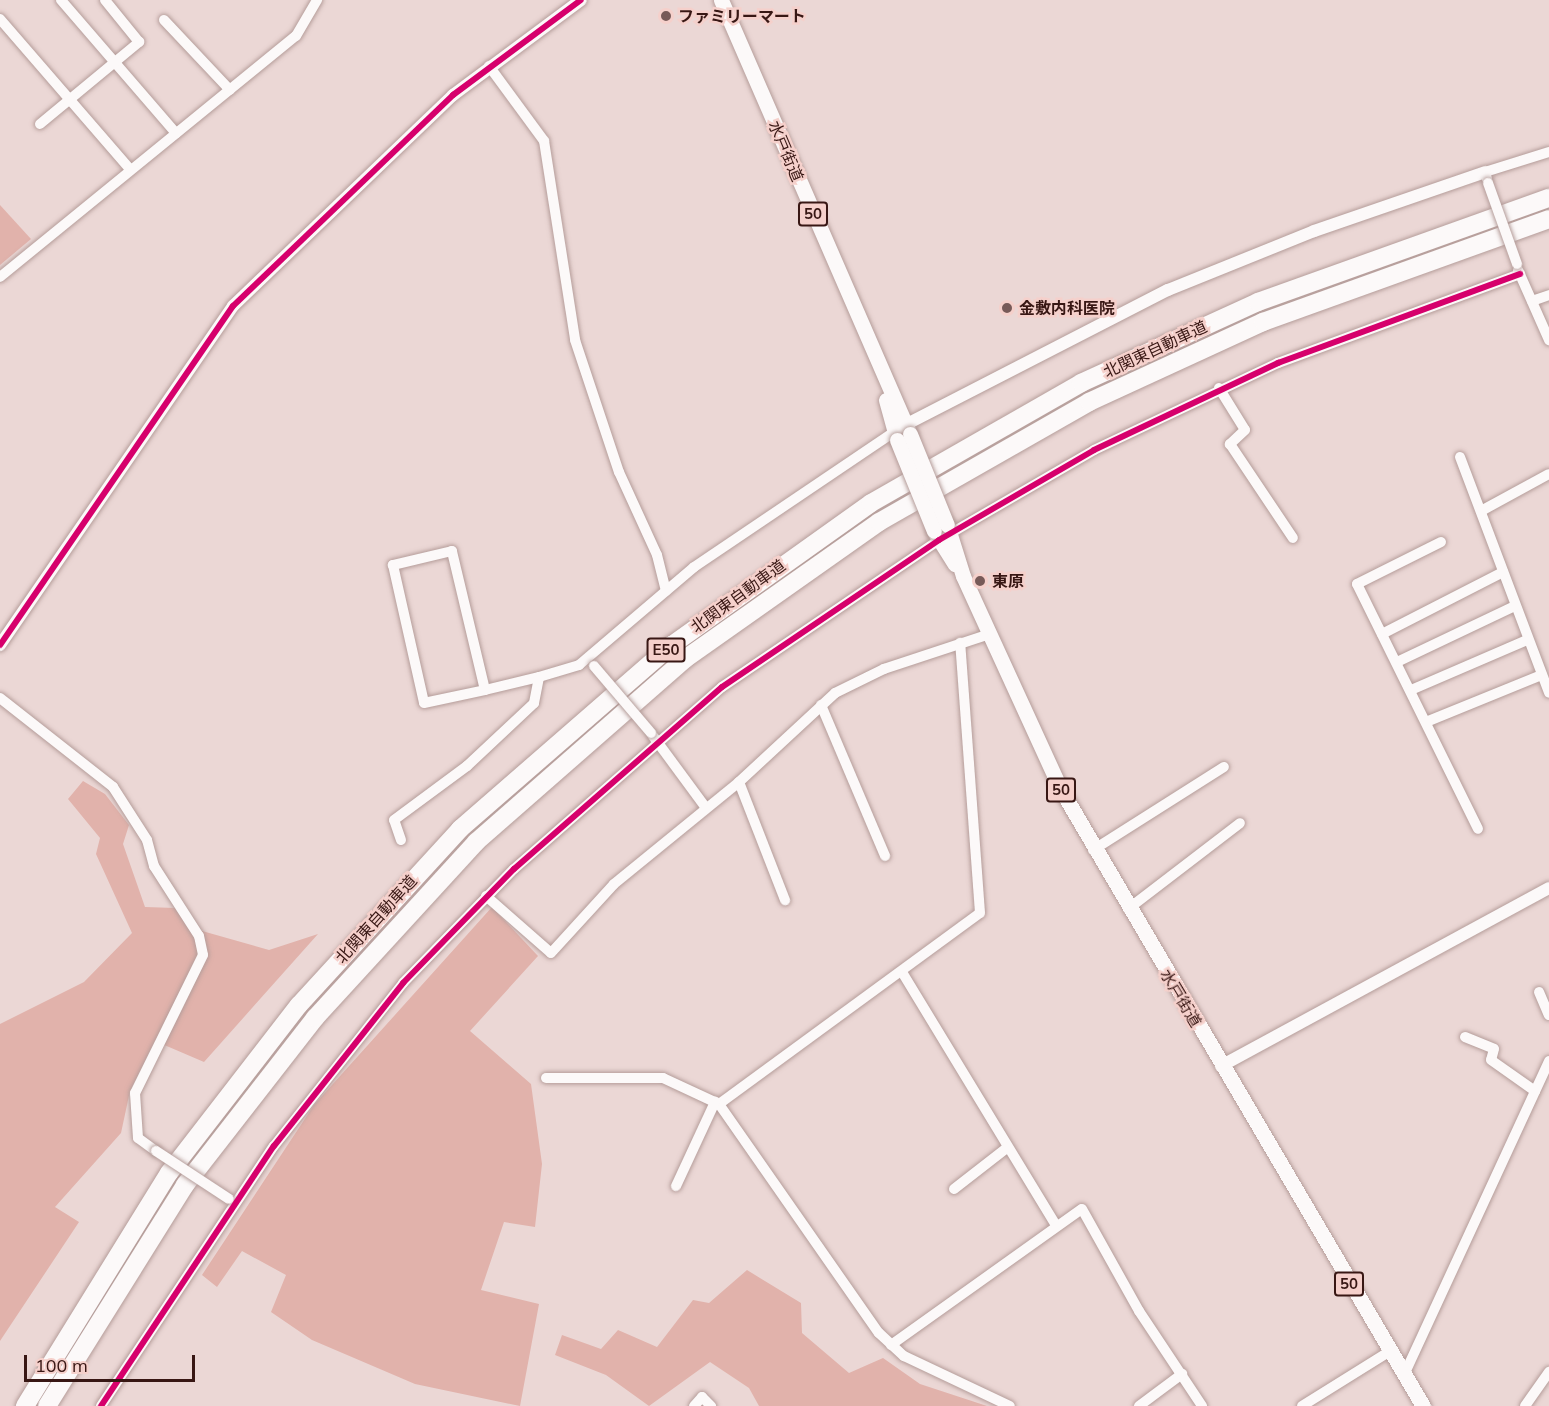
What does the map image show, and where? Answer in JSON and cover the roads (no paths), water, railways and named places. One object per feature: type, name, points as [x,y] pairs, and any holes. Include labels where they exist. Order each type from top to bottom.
[{"type":"highway","name":"北関東自動車道","points":[[25,1406],[169,1173],[299,1005],[460,829],[672,645],[871,503],[1081,383],[1258,302],[1549,198]]},
{"type":"highway","name":"北関東自動車道","points":[[47,1406],[185,1185],[315,1018],[476,842],[685,659],[879,522],[1089,402],[1273,318],[1549,219]]},
{"type":"main road","name":"水戸街道","points":[[721,0],[878,369],[943,533],[1093,850],[1423,1406]]},
{"type":"street","points":[[61,0],[176,133]]},
{"type":"street","points":[[40,124],[139,42],[105,0]]},
{"type":"street","points":[[0,277],[296,36],[317,0]]},
{"type":"street","points":[[0,645],[233,306],[489,66],[580,0]]},
{"type":"street","points":[[0,19],[130,170]]},
{"type":"street","points":[[164,20],[230,90]]},
{"type":"street","points":[[489,66],[544,141],[575,340],[619,472],[657,555],[666,591]]},
{"type":"street","points":[[485,690],[452,551],[393,565],[424,703],[485,690],[539,678],[591,662],[666,591],[751,526],[902,433],[1168,290],[1325,226],[1487,177],[1549,152]]},
{"type":"street","points":[[1487,177],[1518,269],[1549,340]]},
{"type":"street","points":[[101,1406],[232,1201],[323,1079],[486,896],[654,737],[943,533],[1074,460],[1219,388],[1518,269]]},
{"type":"street","points":[[1533,301],[1549,295]]},
{"type":"street","points":[[1219,388],[1245,430],[1230,444],[1293,537]]},
{"type":"street","points":[[1460,457],[1527,640],[1549,693]]},
{"type":"street","points":[[1481,511],[1549,474]]},
{"type":"street","points":[[1441,542],[1357,584],[1478,829]]},
{"type":"street","points":[[1383,634],[1503,572]]},
{"type":"street","points":[[1396,662],[1515,606]]},
{"type":"street","points":[[486,896],[551,953],[614,884],[740,782],[821,705],[850,683],[990,634]]},
{"type":"street","points":[[1411,690],[1527,640]]},
{"type":"street","points":[[676,1186],[717,1103],[902,972],[980,913],[960,643]]},
{"type":"street","points":[[591,662],[654,737],[706,808]]},
{"type":"street","points":[[1426,722],[1542,675]]},
{"type":"street","points":[[401,840],[394,820],[468,766],[534,703],[539,678]]},
{"type":"street","points":[[0,698],[112,787],[147,840],[154,866],[199,936],[203,956],[135,1093],[138,1138],[232,1201]]},
{"type":"street","points":[[821,705],[885,856]]},
{"type":"street","points":[[1093,850],[1224,767]]},
{"type":"street","points":[[740,782],[785,900]]},
{"type":"street","points":[[1128,909],[1240,823]]},
{"type":"street","points":[[1221,1066],[1549,888]]},
{"type":"street","points":[[902,972],[1055,1224]]},
{"type":"street","points":[[1539,992],[1549,1015]]},
{"type":"street","points":[[1465,1037],[1494,1049],[1491,1060],[1535,1091]]},
{"type":"street","points":[[1404,1376],[1549,1061]]},
{"type":"street","points":[[546,1078],[663,1078],[717,1103],[891,1345],[1010,1406]]},
{"type":"street","points":[[954,1189],[1008,1147]]},
{"type":"street","points":[[891,1345],[1055,1224],[1082,1209],[1139,1311],[1202,1406]]},
{"type":"street","points":[[1302,1406],[1390,1351]]},
{"type":"street","points":[[1525,1406],[1549,1372]]},
{"type":"street","points":[[1139,1406],[1182,1374]]},
{"type":"street","points":[[694,1406],[702,1397],[711,1406]]},
{"type":"place","name":"ファミリーマート","points":[[666,16]]},
{"type":"place","name":"金敷内科医院","points":[[1007,308]]},
{"type":"place","name":"東原","points":[[980,581]]}]
